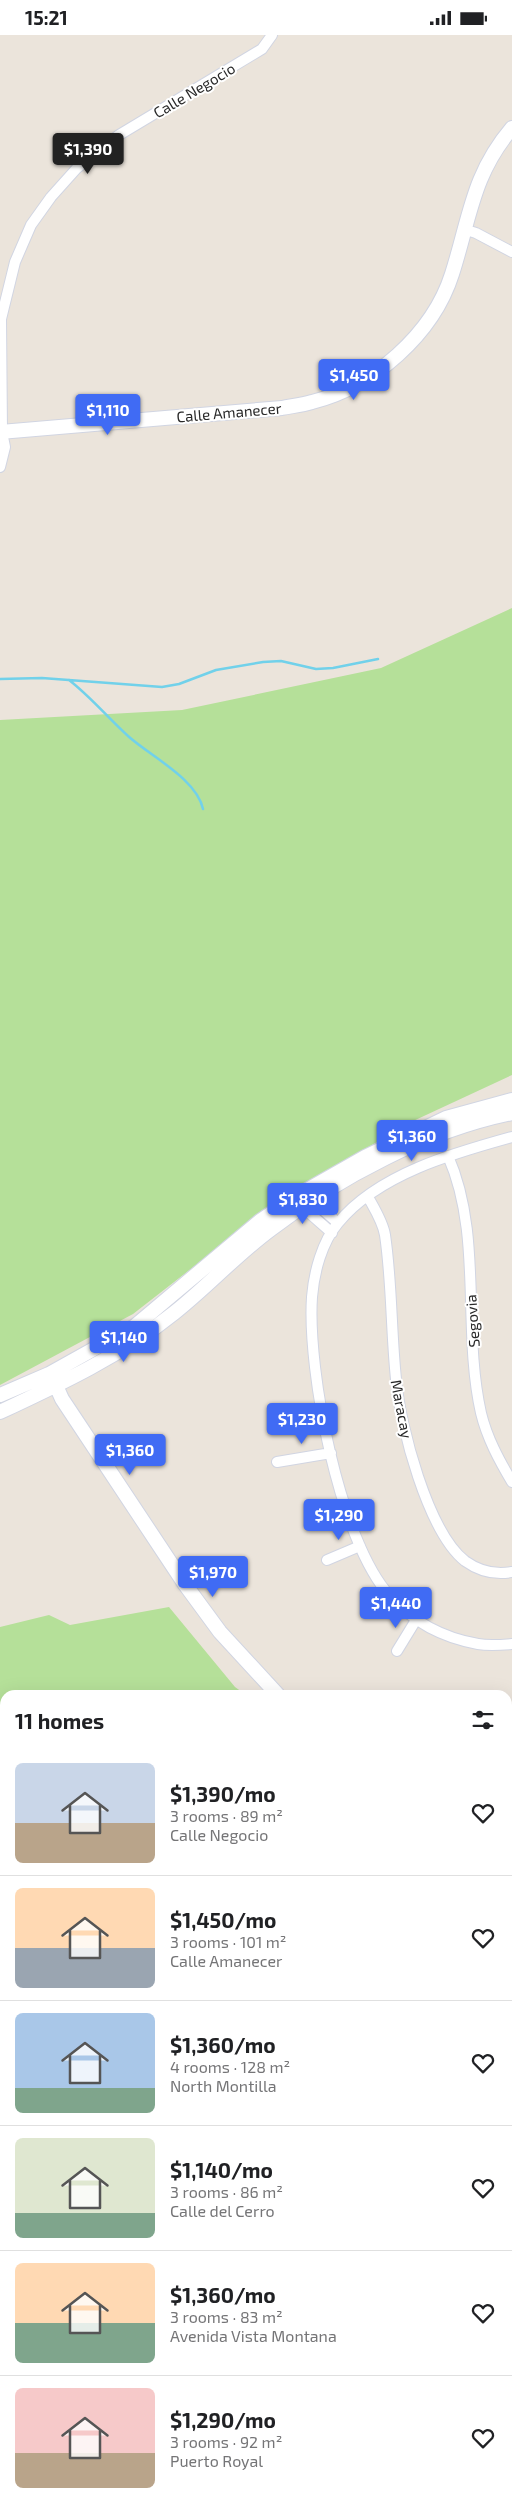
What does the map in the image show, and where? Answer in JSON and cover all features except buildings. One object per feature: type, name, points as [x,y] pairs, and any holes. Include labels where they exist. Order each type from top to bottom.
[{"type":"street","name":"Calle Negocio","points":[[0,467],[5,447],[1,433],[1,319],[15,262],[31,225],[51,197],[77,168],[119,135],[262,49],[272,35]]},
{"type":"street","name":"Calle Amanecer","points":[[1,433],[282,408],[313,402],[350,387],[383,367],[412,340],[433,312],[452,275],[471,201],[491,156],[512,128]]},
{"type":"street","points":[[463,229],[476,233],[512,253]]},
{"type":"street","points":[[0,1412],[53,1380],[137,1339],[174,1313],[304,1199],[365,1157],[446,1118],[512,1100]]},
{"type":"street","points":[[304,1199],[390,1156],[448,1131],[512,1113]]},
{"type":"street","points":[[512,1137],[448,1156],[395,1179],[368,1197],[335,1228],[317,1267],[312,1297],[320,1405],[344,1502],[360,1546],[375,1578],[391,1597],[416,1620],[443,1635],[479,1645],[512,1644]]},
{"type":"street","name":"Segovia","points":[[448,1156],[464,1199],[475,1369],[481,1413],[495,1453],[512,1482]]},
{"type":"street","name":"Maracay","points":[[368,1197],[385,1233],[396,1381],[405,1431],[430,1506],[444,1537],[466,1561],[481,1570],[503,1574],[512,1572]]},
{"type":"street","points":[[304,1199],[307,1211],[335,1228]]},
{"type":"street","points":[[0,1395],[53,1380]]},
{"type":"street","points":[[53,1380],[62,1399],[184,1583],[220,1632],[273,1690]]},
{"type":"street","points":[[277,1462],[331,1453]]},
{"type":"street","points":[[327,1560],[360,1546]]},
{"type":"street","points":[[397,1651],[416,1620]]},
{"type":"green space","points":[[512,608],[512,1075],[411,1122],[282,1198],[133,1314],[0,1385],[0,720],[182,710],[381,668]]},
{"type":"green space","points":[[169,1607],[239,1690],[0,1690],[0,1627],[49,1615],[70,1625]]},
{"type":"waterway","points":[[0,679],[42,678],[162,687],[179,684],[216,670],[263,662],[281,661],[316,669],[333,668],[378,659]]},
{"type":"waterway","points":[[69,680],[137,744],[182,778],[199,798],[203,809]]}]
